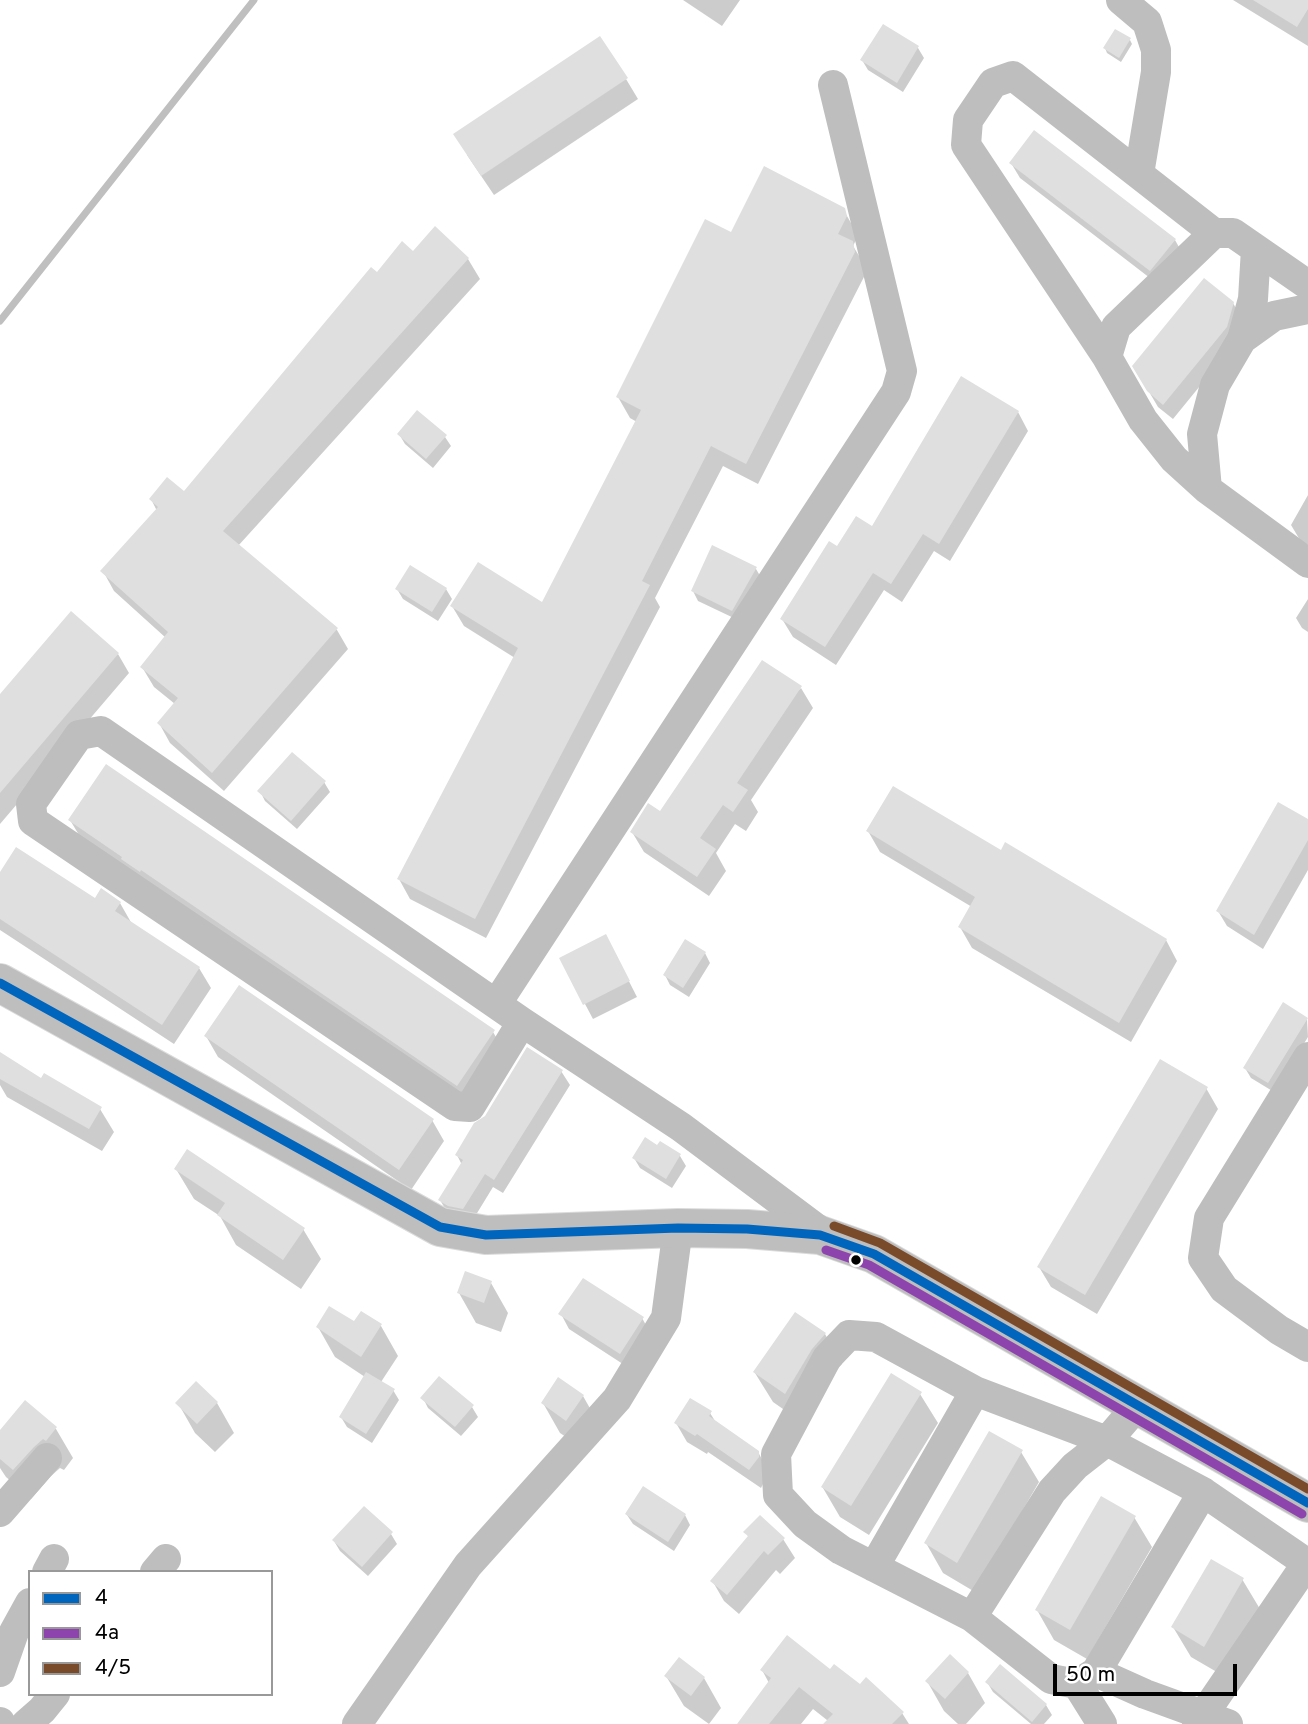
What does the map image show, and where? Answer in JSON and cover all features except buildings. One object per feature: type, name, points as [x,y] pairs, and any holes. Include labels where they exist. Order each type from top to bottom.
[{"type":"main road","points":[[0,983],[440,1227],[486,1235],[678,1228],[820,1234],[874,1254],[1137,1406],[1304,1494]]},
{"type":"lane","points":[[1121,0],[1147,22],[1156,50],[1156,72],[1139,174]]},
{"type":"lane","points":[[1308,285],[1233,233],[1214,233],[1013,76],[993,83],[968,120],[966,145],[1107,357],[1143,420],[1174,460],[1207,489],[1308,563]]},
{"type":"lane","points":[[496,1003],[896,392],[902,371],[833,85]]},
{"type":"lane","points":[[1107,357],[1116,327],[1214,233]]},
{"type":"lane","points":[[1207,489],[1202,434],[1215,385],[1242,339],[1253,299],[1256,249]]},
{"type":"lane","points":[[1242,339],[1274,316],[1308,309]]},
{"type":"lane","points":[[522,1022],[470,1108],[454,1106],[33,821],[31,804],[79,735],[101,731],[522,1022],[681,1127],[830,1238]]},
{"type":"lane","points":[[1308,1058],[1209,1218],[1203,1258],[1224,1289],[1279,1330],[1308,1347]]},
{"type":"lane","points":[[357,1724],[468,1564],[617,1399],[666,1318],[678,1228]]},
{"type":"lane","points":[[849,1335],[876,1337],[975,1391],[1107,1441],[1203,1492],[1308,1564],[1210,1721],[1145,1694],[1087,1678],[1051,1679],[972,1617],[841,1550],[805,1524],[778,1495],[776,1454],[827,1359],[849,1335]]},
{"type":"lane","points":[[874,1567],[975,1391]]},
{"type":"lane","points":[[972,1617],[1052,1491],[1075,1466],[1107,1441],[1137,1406]]},
{"type":"lane","points":[[0,1512],[47,1458]]},
{"type":"lane","points":[[1087,1678],[1203,1492]]},
{"type":"lane","points":[[0,1672],[13,1632],[28,1606]]},
{"type":"lane","points":[[1087,1678],[1102,1724]]},
{"type":"lane","points":[[26,1724],[53,1696]]},
{"type":"waterway","points":[[0,321],[254,0]]},
{"type":"transit line","name":"4","points":[[0,983],[440,1227],[486,1235],[678,1228],[747,1229],[820,1235],[874,1254],[1308,1503]]},
{"type":"transit line","name":"4/5","points":[[834,1226],[880,1243],[1308,1489]]},
{"type":"transit line","name":"4а","points":[[826,1250],[869,1265],[1302,1514]]}]
